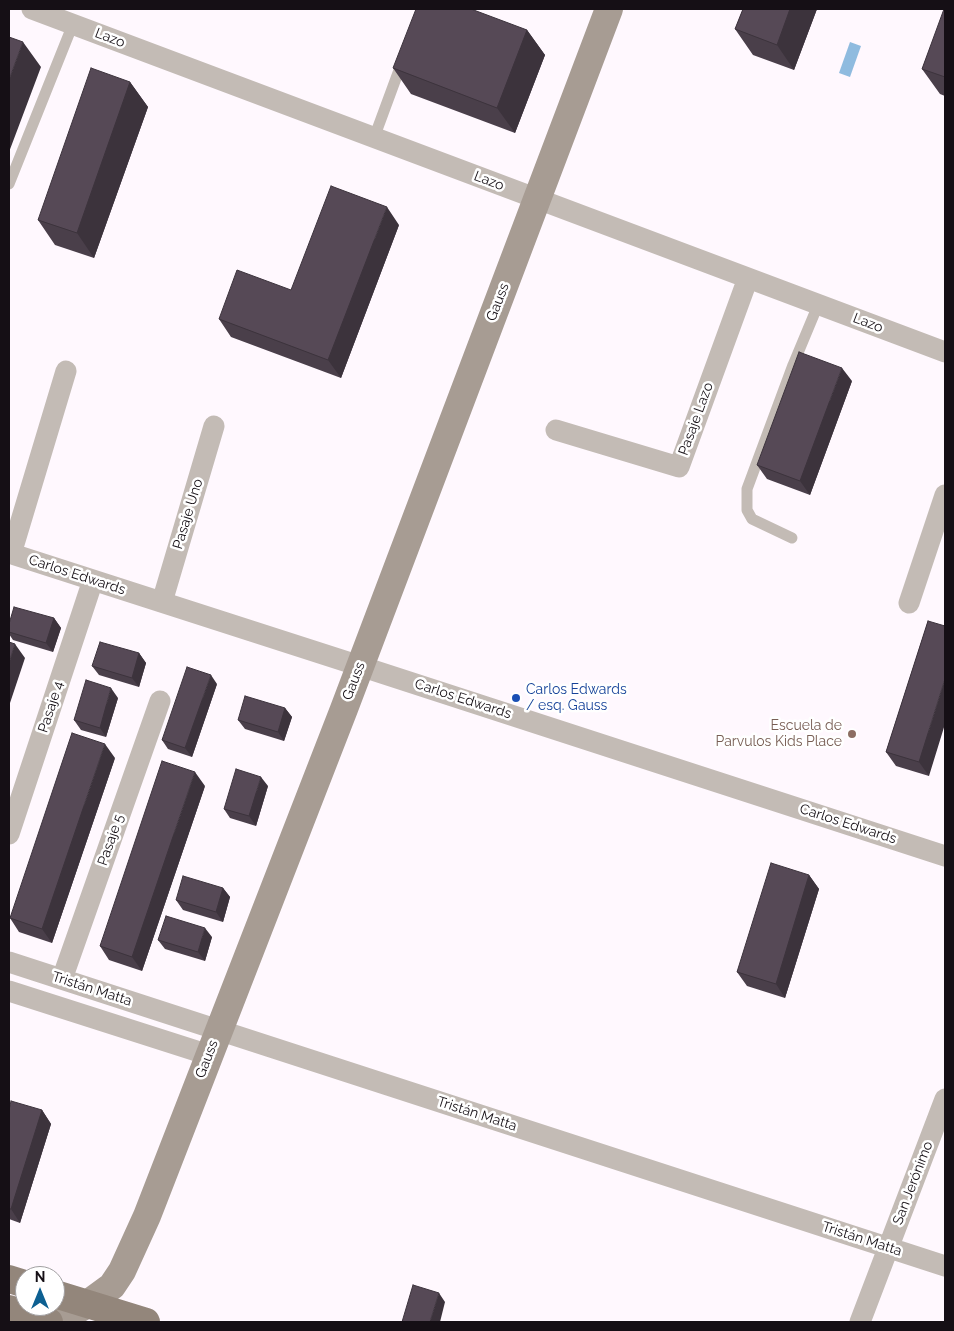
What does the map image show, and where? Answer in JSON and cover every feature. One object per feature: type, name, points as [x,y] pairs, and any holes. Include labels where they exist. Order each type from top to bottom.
[{"type":"main road","points":[[65,1298],[146,1322]]},
{"type":"main road","points":[[9,1309],[49,1322]]},
{"type":"street","name":"Lazo","points":[[35,9],[945,352]]},
{"type":"street","name":"Gauss","points":[[56,1322],[86,1305],[112,1286],[122,1271],[147,1216],[360,666],[609,9]]},
{"type":"street","name":"Pasaje Lazo","points":[[556,430],[678,468],[748,278]]},
{"type":"street","points":[[10,554],[66,371]]},
{"type":"street","name":"Pasaje Uno","points":[[162,602],[214,426]]},
{"type":"street","points":[[909,603],[945,494]]},
{"type":"street","name":"Carlos Edwards","points":[[10,554],[945,856]]},
{"type":"street","name":"Pasaje 4","points":[[9,834],[93,580]]},
{"type":"street","name":"Pasaje 5","points":[[62,979],[160,701]]},
{"type":"street","name":"Tristán Matta","points":[[9,962],[945,1266]]},
{"type":"street","name":"Tristán Matta","points":[[9,990],[209,1055]]},
{"type":"street","name":"San Jerónimo","points":[[860,1322],[945,1099]]},
{"type":"lane","points":[[9,184],[72,24]]},
{"type":"lane","points":[[374,138],[406,54]]},
{"type":"lane","points":[[792,538],[752,519],[747,510],[747,489],[818,304]]},
{"type":"water","points":[[850,42],[861,46],[850,77],[839,73]]},
{"type":"building","points":[[416,9],[471,9],[527,30],[497,108],[393,68]]},
{"type":"building","points":[[743,9],[790,9],[777,45],[735,29]]},
{"type":"building","points":[[945,9],[945,77],[922,69]]},
{"type":"building","points":[[9,37],[23,42],[9,80]]},
{"type":"building","points":[[91,68],[130,82],[77,233],[38,220]]},
{"type":"building","points":[[331,186],[387,207],[328,360],[219,319],[237,270],[291,290]]},
{"type":"building","points":[[799,352],[842,368],[800,481],[757,465]]},
{"type":"building","points":[[14,607],[54,618],[46,643],[9,632],[9,624]]},
{"type":"building","points":[[928,621],[945,626],[945,679],[919,762],[886,752]]},
{"type":"building","points":[[9,642],[15,644],[9,663]]},
{"type":"building","points":[[100,642],[139,653],[132,678],[92,666]]},
{"type":"building","points":[[187,667],[211,675],[185,748],[162,740]]},
{"type":"building","points":[[86,680],[111,688],[100,728],[74,720]]},
{"type":"building","points":[[245,696],[285,708],[278,732],[238,720]]},
{"type":"building","points":[[72,733],[105,744],[42,929],[10,918]]},
{"type":"building","points":[[162,761],[195,772],[132,957],[100,946]]},
{"type":"building","points":[[236,769],[261,777],[249,816],[224,809]]},
{"type":"building","points":[[771,863],[809,875],[776,984],[737,972]]},
{"type":"building","points":[[183,876],[223,888],[216,912],[176,900]]},
{"type":"building","points":[[166,916],[205,928],[198,952],[158,940]]},
{"type":"building","points":[[11,1101],[42,1110],[11,1209],[9,1209],[9,1110]]},
{"type":"building","points":[[413,1285],[439,1293],[430,1322],[402,1322]]},
{"type":"place","name":"Carlos Edwards / esq. Gauss","points":[[516,698]]},
{"type":"place","name":"Escuela de Parvulos Kids Place","points":[[852,734]]}]
